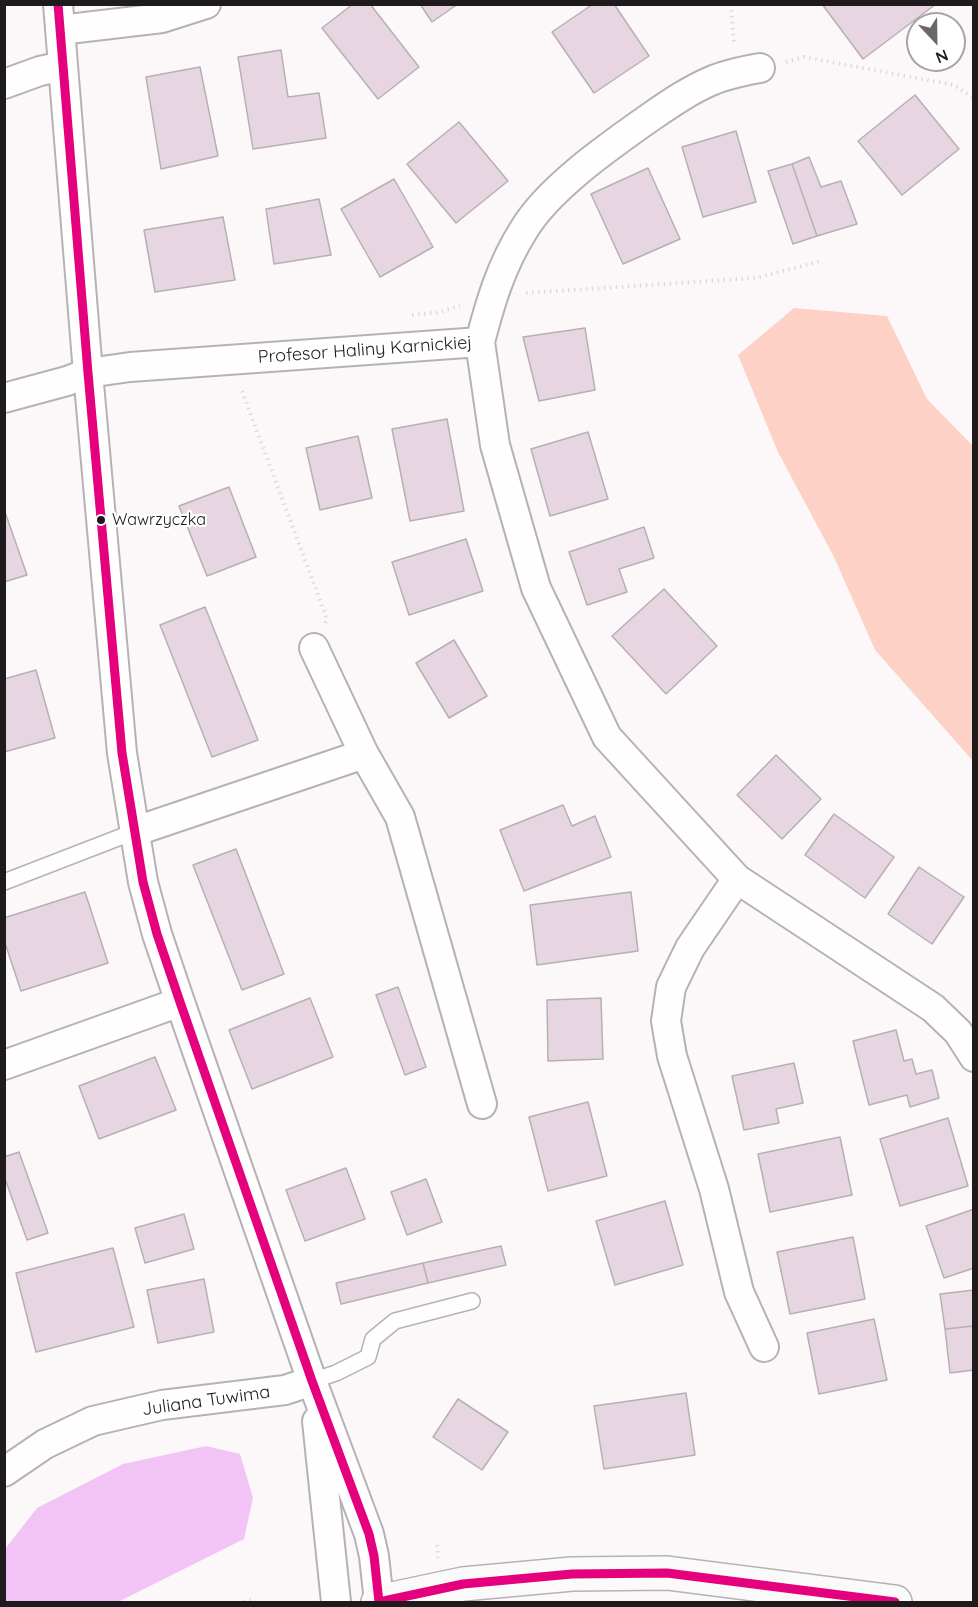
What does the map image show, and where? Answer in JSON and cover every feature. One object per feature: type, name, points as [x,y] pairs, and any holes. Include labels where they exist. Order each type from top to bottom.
[{"type":"main road","points":[[379,1602],[463,1584],[572,1574],[668,1573],[894,1602]]},
{"type":"street","points":[[206,4],[162,18],[59,17],[122,753],[143,882],[157,934],[312,1380],[369,1534],[379,1602]]},
{"type":"street","points":[[4,84],[40,71],[63,66]]},
{"type":"street","name":"Profesor Haliny Karnickiej","points":[[4,398],[88,373],[130,367],[480,342],[503,266],[524,229],[548,198],[619,139],[682,96],[710,81],[748,70]]},
{"type":"street","points":[[480,342],[495,445],[536,588],[607,737],[737,879],[933,1008],[958,1032],[974,1057]]},
{"type":"street","points":[[314,648],[364,754],[400,817],[482,1104]]},
{"type":"street","points":[[136,831],[364,754]]},
{"type":"street","points":[[737,879],[690,948],[671,987],[666,1021],[672,1056],[714,1189],[739,1292],[764,1347]]},
{"type":"street","points":[[4,1065],[180,1002]]},
{"type":"street","points":[[312,1380],[336,1602]]},
{"type":"street","name":"Juliana Tuwima","points":[[4,1472],[45,1444],[93,1421],[162,1405],[285,1390],[312,1380]]},
{"type":"lane","points":[[4,882],[136,831]]},
{"type":"lane","points":[[312,1380],[336,1373],[368,1357],[373,1339],[395,1322],[472,1301]]},
{"type":"path","points":[[731,4],[748,70],[804,57],[954,85],[974,98]]},
{"type":"path","points":[[493,295],[756,278],[821,261]]},
{"type":"path","points":[[243,391],[327,619],[314,648]]},
{"type":"path","points":[[437,1545],[438,1559]]},
{"type":"path","points":[[244,1602],[254,1599]]},
{"type":"shaded area","points":[[794,308],[887,316],[927,399],[973,446],[973,761],[875,650],[834,557],[778,452],[738,355]]},
{"type":"shaded area","points":[[206,1446],[240,1454],[253,1498],[244,1539],[118,1602],[5,1602],[5,1549],[37,1508],[123,1464]]},
{"type":"building","points":[[353,4],[370,4],[419,67],[378,99],[322,28]]},
{"type":"building","points":[[420,4],[458,4],[432,22]]},
{"type":"building","points":[[593,4],[614,4],[649,56],[594,93],[552,32]]},
{"type":"building","points":[[822,4],[936,4],[925,12],[906,12],[906,27],[863,59]]},
{"type":"building","points":[[281,50],[288,97],[319,93],[326,138],[253,149],[238,57]]},
{"type":"building","points":[[200,67],[218,156],[161,169],[146,77]]},
{"type":"building","points":[[915,95],[959,149],[902,195],[858,141]]},
{"type":"building","points":[[459,122],[508,181],[456,223],[407,164]]},
{"type":"building","points":[[736,131],[756,202],[703,217],[682,147]]},
{"type":"building","points":[[809,157],[821,187],[841,181],[857,224],[817,236],[792,164]]},
{"type":"building","points":[[792,164],[817,236],[793,244],[768,171]]},
{"type":"building","points":[[648,168],[680,239],[623,264],[591,194]]},
{"type":"building","points":[[394,179],[433,247],[380,277],[341,209]]},
{"type":"building","points":[[319,199],[331,255],[274,264],[266,209]]},
{"type":"building","points":[[223,217],[235,280],[155,292],[144,230]]},
{"type":"building","points":[[585,328],[595,390],[539,401],[523,337]]},
{"type":"building","points":[[447,419],[464,511],[410,521],[392,429]]},
{"type":"building","points":[[588,432],[608,499],[550,516],[531,449]]},
{"type":"building","points":[[358,436],[372,498],[320,510],[306,448]]},
{"type":"building","points":[[229,487],[256,557],[207,576],[179,506]]},
{"type":"building","points":[[4,509],[27,575],[4,582]]},
{"type":"building","points":[[644,527],[654,558],[619,569],[627,592],[587,605],[569,552]]},
{"type":"building","points":[[466,539],[483,591],[409,615],[392,562]]},
{"type":"building","points":[[664,589],[717,646],[666,694],[612,636]]},
{"type":"building","points":[[205,607],[258,740],[212,757],[160,625]]},
{"type":"building","points":[[454,640],[487,696],[449,718],[416,663]]},
{"type":"building","points":[[36,670],[55,738],[4,752],[4,679]]},
{"type":"building","points":[[776,755],[821,799],[782,839],[737,795]]},
{"type":"building","points":[[563,805],[572,826],[595,816],[611,857],[524,891],[500,830]]},
{"type":"building","points":[[834,814],[894,857],[865,898],[805,855]]},
{"type":"building","points":[[236,849],[284,974],[242,990],[193,865]]},
{"type":"building","points":[[919,867],[964,897],[932,944],[888,914]]},
{"type":"building","points":[[85,892],[108,963],[21,991],[4,940],[4,918]]},
{"type":"building","points":[[631,892],[638,951],[537,965],[530,905]]},
{"type":"building","points":[[398,987],[426,1067],[405,1075],[376,995]]},
{"type":"building","points":[[310,998],[333,1057],[252,1089],[229,1030]]},
{"type":"building","points":[[601,998],[603,1059],[548,1061],[547,1000]]},
{"type":"building","points":[[896,1030],[904,1061],[912,1059],[916,1074],[932,1070],[939,1098],[910,1107],[907,1095],[869,1105],[853,1041]]},
{"type":"building","points":[[155,1057],[176,1110],[99,1139],[79,1086]]},
{"type":"building","points":[[794,1063],[803,1103],[776,1109],[779,1123],[744,1130],[732,1076]]},
{"type":"building","points":[[588,1102],[607,1176],[548,1191],[529,1117]]},
{"type":"building","points":[[948,1118],[968,1186],[900,1206],[880,1139]]},
{"type":"building","points":[[840,1137],[852,1195],[770,1212],[758,1154]]},
{"type":"building","points":[[19,1152],[48,1233],[27,1240],[4,1176],[4,1157]]},
{"type":"building","points":[[346,1168],[365,1219],[305,1241],[286,1190]]},
{"type":"building","points":[[426,1179],[442,1222],[407,1235],[391,1192]]},
{"type":"building","points":[[665,1201],[683,1265],[615,1285],[596,1221]]},
{"type":"building","points":[[974,1209],[974,1268],[944,1278],[926,1226]]},
{"type":"building","points":[[184,1214],[194,1249],[145,1263],[135,1228]]},
{"type":"building","points":[[853,1237],[865,1299],[790,1314],[777,1252]]},
{"type":"building","points":[[501,1246],[506,1265],[428,1283],[423,1263]]},
{"type":"building","points":[[113,1248],[134,1327],[36,1352],[16,1273]]},
{"type":"building","points":[[423,1263],[428,1283],[341,1304],[336,1283]]},
{"type":"building","points":[[204,1279],[214,1332],[158,1343],[147,1290]]},
{"type":"building","points":[[974,1290],[974,1326],[945,1329],[940,1294]]},
{"type":"building","points":[[874,1319],[887,1380],[819,1394],[807,1333]]},
{"type":"building","points":[[974,1326],[974,1370],[950,1373],[945,1329]]},
{"type":"building","points":[[686,1393],[695,1455],[604,1469],[594,1406]]},
{"type":"building","points":[[458,1399],[508,1432],[482,1470],[433,1437]]},
{"type":"transit line","points":[[58,4],[122,753],[143,882],[157,934],[180,1002],[312,1381],[369,1534],[379,1602],[463,1584],[572,1574],[667,1573],[895,1602]]},
{"type":"place","name":"Wawrzyczka","points":[[101,520]]}]
